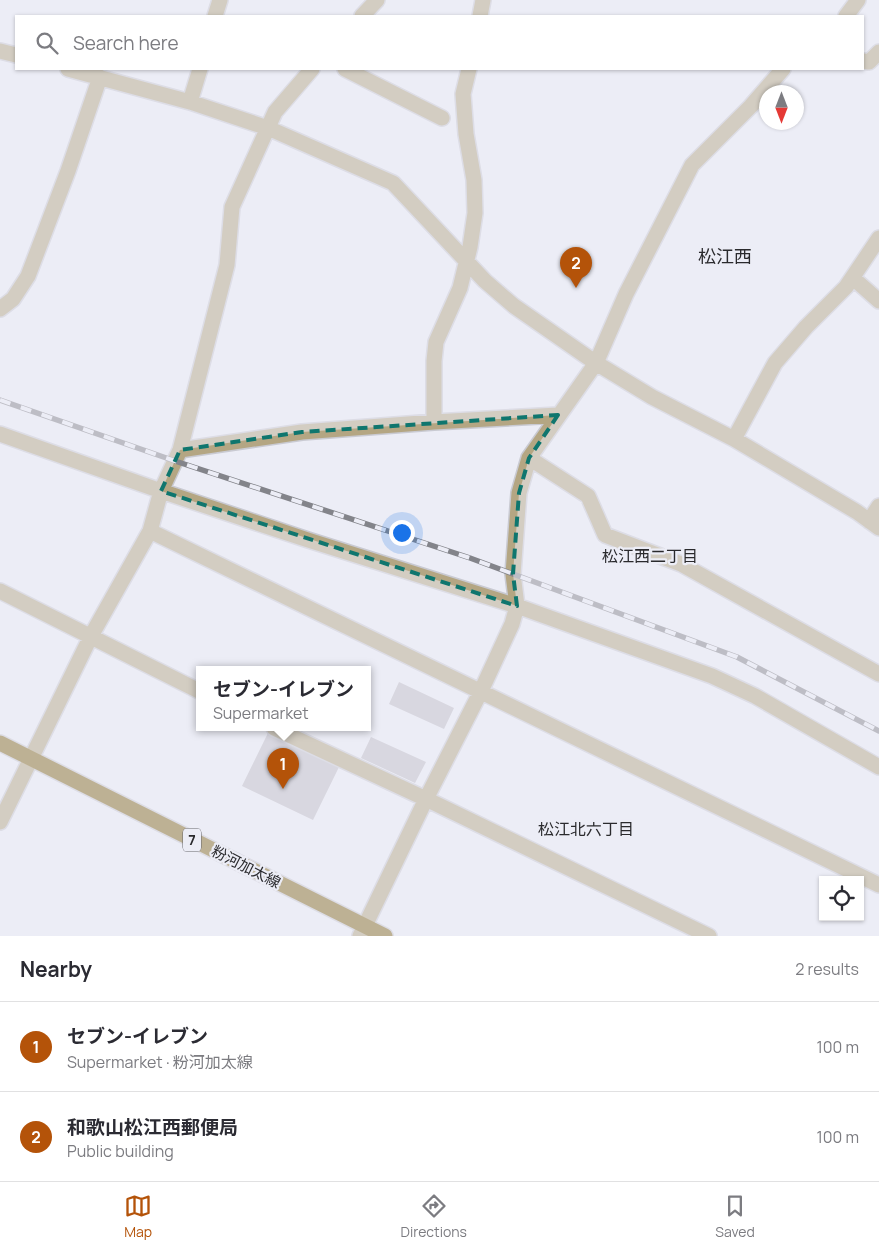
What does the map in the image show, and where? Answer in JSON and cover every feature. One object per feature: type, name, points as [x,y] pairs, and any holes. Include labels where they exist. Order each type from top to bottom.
[{"type":"main road","name":"粉河加太線","points":[[0,743],[363,931],[385,936]]},
{"type":"street","points":[[215,15],[220,0]]},
{"type":"street","points":[[363,15],[377,0]]},
{"type":"street","points":[[480,15],[482,0]]},
{"type":"street","points":[[847,15],[858,0]]},
{"type":"street","points":[[0,50],[15,55]]},
{"type":"street","points":[[864,61],[868,62],[879,52]]},
{"type":"street","points":[[72,70],[190,102],[268,128],[393,183],[485,281],[514,306],[596,362],[652,397],[734,439],[874,524],[879,506]]},
{"type":"street","points":[[190,102],[200,70]]},
{"type":"street","points":[[0,822],[91,636],[150,531],[161,491],[180,450],[227,265],[232,207],[275,112],[311,70]]},
{"type":"street","points":[[347,70],[442,118]]},
{"type":"street","points":[[434,422],[434,361],[436,342],[460,288],[470,247],[475,213],[474,180],[466,134],[463,94],[469,70]]},
{"type":"street","points":[[363,931],[512,624],[517,606],[514,574],[519,493],[529,458],[596,362],[626,294],[692,165],[782,70]]},
{"type":"street","points":[[0,309],[12,299],[28,276],[68,171],[100,77]]},
{"type":"street","points":[[734,439],[775,364],[806,327],[846,287],[879,238]]},
{"type":"street","points":[[853,278],[879,301]]},
{"type":"street","points":[[180,450],[302,432],[434,422],[558,416]]},
{"type":"street","points":[[0,434],[161,491],[308,540],[517,606],[712,676],[755,696],[879,767]]},
{"type":"street","points":[[529,458],[588,496],[605,535],[681,564],[879,674]]},
{"type":"street","points":[[150,531],[879,885]]},
{"type":"street","points":[[0,591],[196,689]]},
{"type":"street","points":[[280,731],[709,936]]},
{"type":"highlighted area","points":[[558,415],[529,458],[519,493],[513,574],[517,606],[161,491],[180,450],[302,432]]},
{"type":"building","points":[[399,682],[454,708],[444,729],[389,704]]},
{"type":"building","points":[[268,733],[339,767],[313,820],[242,786]]},
{"type":"building","points":[[371,737],[426,762],[415,783],[361,758]]},
{"type":"railway","points":[[0,400],[175,461],[470,558],[737,657],[879,731]]},
{"type":"place","name":"和歌山松江西郵便局","points":[[576,288]]},
{"type":"place","name":"セブン-イレブン","points":[[283,789]]},
{"type":"district","name":"松江西","points":[[725,257]]},
{"type":"district","name":"松江西二丁目","points":[[650,556]]},
{"type":"district","name":"松江北六丁目","points":[[586,829]]}]
